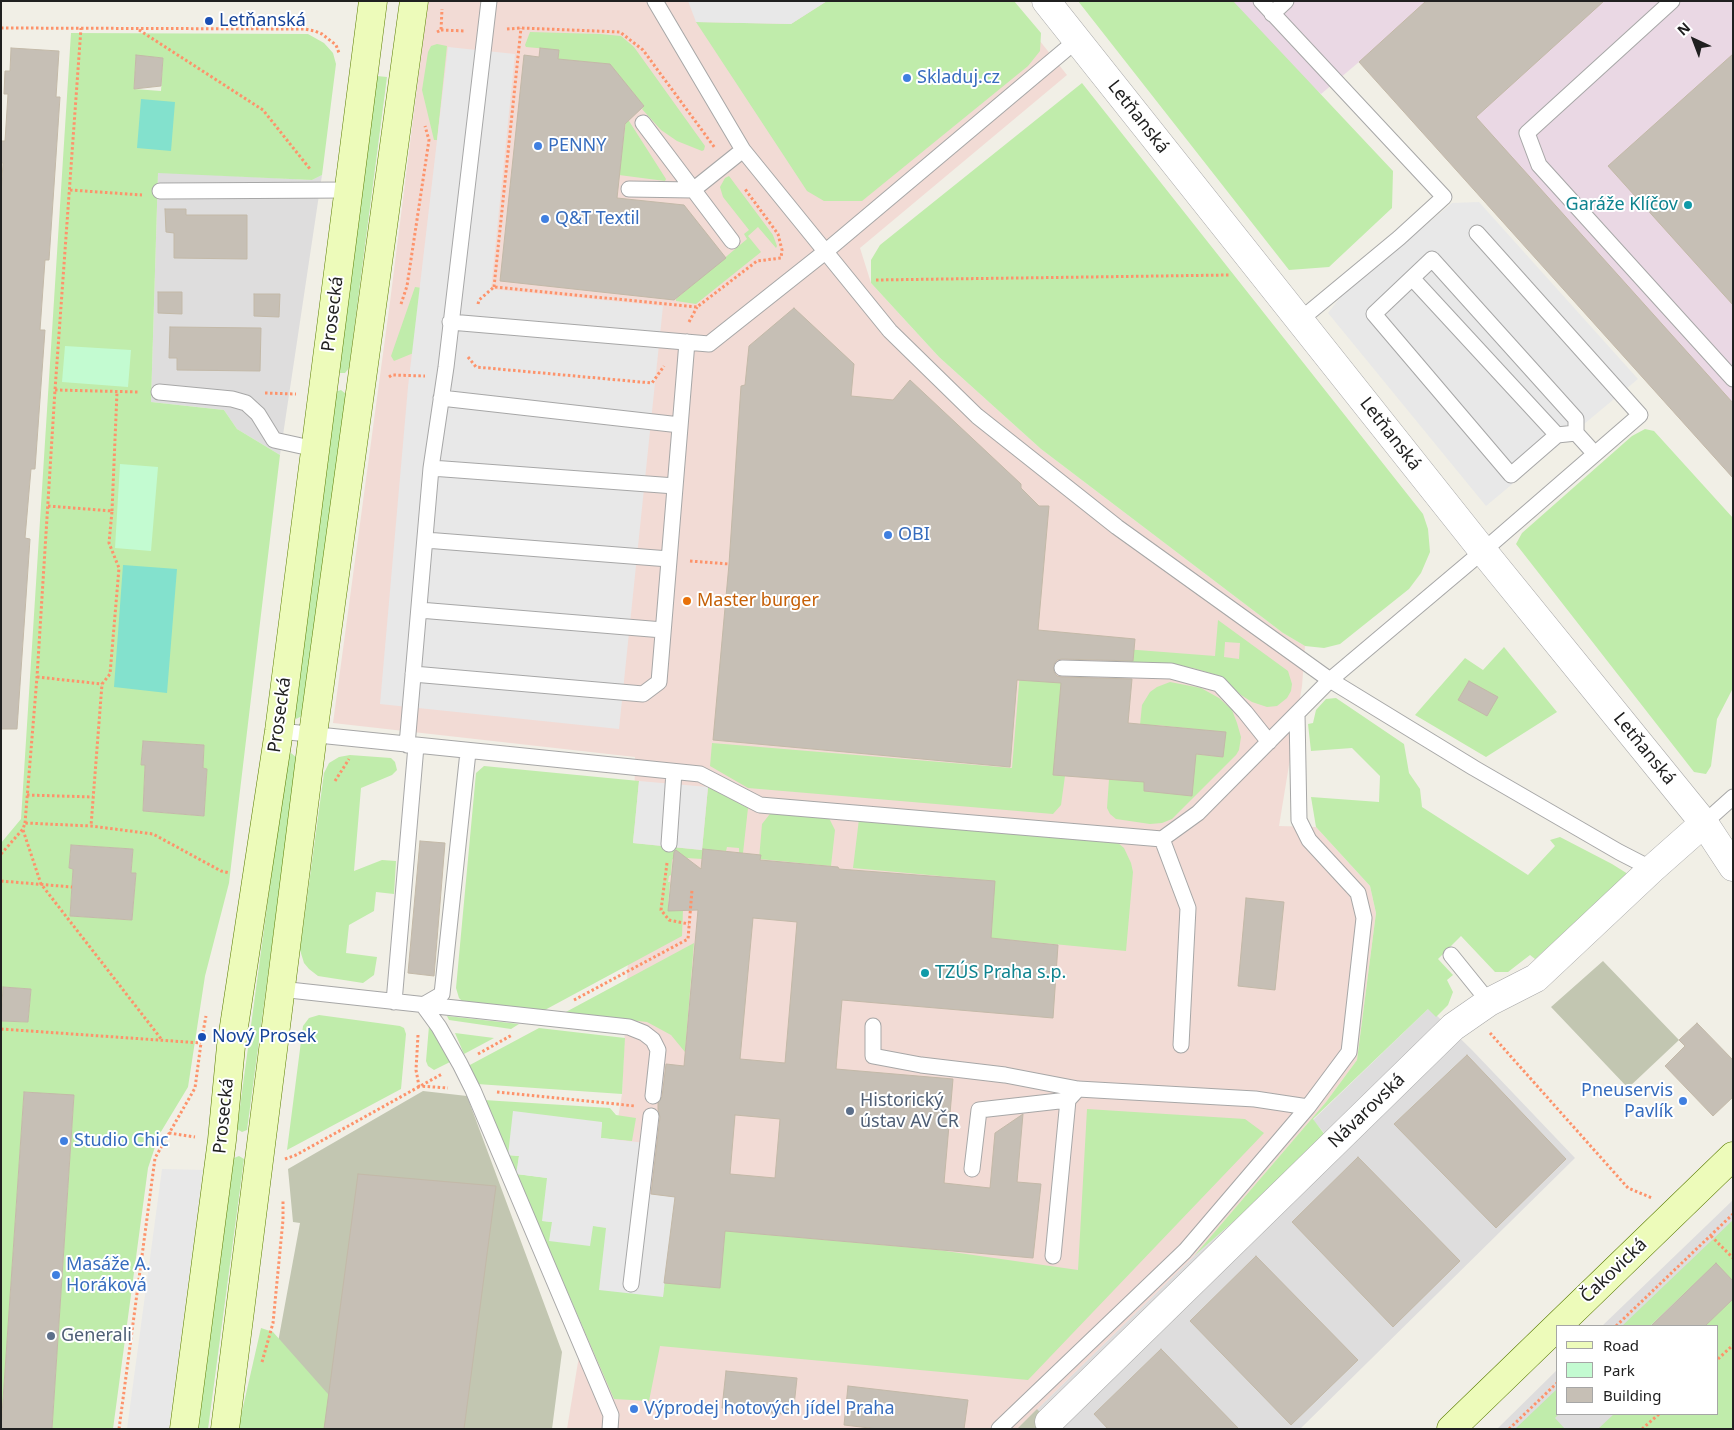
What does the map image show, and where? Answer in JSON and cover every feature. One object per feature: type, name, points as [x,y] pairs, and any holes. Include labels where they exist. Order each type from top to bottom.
[{"type":"main road","name":"Prosecká","points":[[184,1429],[222,1140],[231,1046],[279,731],[315,450],[338,189],[373,1]]},
{"type":"main road","name":"Prosecká","points":[[225,1429],[313,734],[414,1]]},
{"type":"main road","name":"Čakovická","points":[[1558,1325],[1733,1156]]},
{"type":"main road","name":"Čakovická","points":[[1451,1429],[1556,1327]]},
{"type":"street","name":"Letňanská","points":[[1046,1],[1483,552],[1704,823],[1733,868]]},
{"type":"street","name":"Návarovská","points":[[1049,1422],[1452,1027],[1488,1016],[1536,978],[1704,823]]},
{"type":"lane","points":[[394,1002],[412,746],[413,674],[431,468],[489,1]]},
{"type":"lane","points":[[655,1],[743,150],[890,331],[977,416],[1117,527],[1330,680],[1482,773],[1652,869]]},
{"type":"lane","points":[[1260,1],[1444,197],[1400,238],[1300,320]]},
{"type":"lane","points":[[1272,14],[1286,1]]},
{"type":"lane","points":[[1672,1],[1527,134],[1540,165],[1733,379]]},
{"type":"lane","points":[[450,322],[709,344],[826,252],[1077,40]]},
{"type":"lane","points":[[642,123],[732,241]]},
{"type":"lane","points":[[629,188],[693,190],[743,150]]},
{"type":"lane","points":[[160,191],[338,189]]},
{"type":"lane","points":[[279,731],[468,752],[700,774],[760,805],[1162,839],[1198,813],[1330,680],[1483,552],[1640,415],[1477,233]]},
{"type":"lane","points":[[1576,433],[1557,435],[1511,475],[1374,314],[1432,259],[1576,419],[1576,433],[1595,454]]},
{"type":"lane","points":[[1412,278],[1557,435]]},
{"type":"lane","points":[[413,674],[643,694],[659,682],[680,425],[683,341]]},
{"type":"lane","points":[[159,392],[232,399],[246,403],[258,414],[274,440],[315,450]]},
{"type":"lane","points":[[441,398],[680,425]]},
{"type":"lane","points":[[431,468],[675,486]]},
{"type":"lane","points":[[425,540],[669,559]]},
{"type":"lane","points":[[419,610],[663,630]]},
{"type":"lane","points":[[1062,668],[1171,671],[1219,684],[1269,742]]},
{"type":"lane","points":[[999,1429],[1185,1250],[1308,1107],[1349,1052],[1364,918],[1358,893],[1309,840],[1299,820],[1297,714]]},
{"type":"lane","points":[[423,1005],[442,994],[468,752]]},
{"type":"lane","points":[[669,844],[674,772]]},
{"type":"lane","points":[[1704,823],[1733,796]]},
{"type":"lane","points":[[1162,839],[1188,908],[1181,1045]]},
{"type":"lane","points":[[1451,955],[1488,1016]]},
{"type":"lane","points":[[280,989],[629,1027],[644,1033],[652,1040],[658,1050],[653,1096]]},
{"type":"lane","points":[[423,1005],[439,1026],[473,1090],[611,1414],[610,1429]]},
{"type":"lane","points":[[873,1026],[872,1056],[1005,1075],[1073,1095]]},
{"type":"lane","points":[[972,1168],[979,1110],[1073,1095],[1255,1099],[1308,1107]]},
{"type":"lane","points":[[1053,1256],[1073,1095]]},
{"type":"lane","points":[[631,1284],[651,1116]]},
{"type":"path","points":[[1,28],[315,31],[336,45],[339,54]]},
{"type":"path","points":[[1,854],[23,829],[25,823],[37,677],[54,390],[81,28]]},
{"type":"path","points":[[474,325],[479,300],[494,287],[521,28]]},
{"type":"path","points":[[442,30],[486,32],[521,28],[620,32],[643,50],[727,163],[778,234],[782,250],[781,258],[757,261],[698,307],[683,341],[652,383],[476,367],[468,356]]},
{"type":"path","points":[[137,29],[263,110],[338,189]]},
{"type":"path","points":[[70,190],[140,195],[160,191]]},
{"type":"path","points":[[848,280],[1230,275]]},
{"type":"path","points":[[494,287],[698,307]]},
{"type":"path","points":[[91,826],[102,684],[110,674],[119,568],[109,542],[117,392]]},
{"type":"path","points":[[282,393],[301,394]]},
{"type":"path","points":[[48,506],[112,511]]},
{"type":"path","points":[[669,559],[729,564]]},
{"type":"path","points":[[37,677],[102,684]]},
{"type":"path","points":[[27,794],[93,797]]},
{"type":"path","points":[[25,823],[91,826],[152,834],[221,871],[235,874]]},
{"type":"path","points":[[23,829],[40,884],[162,1040]]},
{"type":"path","points":[[669,844],[662,910],[669,920],[689,924]]},
{"type":"path","points":[[1,881],[72,887]]},
{"type":"path","points":[[119,1429],[155,1158],[196,1088],[206,1015]]},
{"type":"path","points":[[1488,1016],[1628,1188],[1659,1201]]},
{"type":"path","points":[[1,1029],[201,1043]]},
{"type":"path","points":[[502,1034],[512,1035]]},
{"type":"path","points":[[169,1133],[202,1138]]},
{"type":"path","points":[[282,1160],[283,1154]]},
{"type":"path","points":[[273,1323],[283,1220],[283,1194]]},
{"type":"path","points":[[1617,1325],[1733,1214]]},
{"type":"path","points":[[1711,1236],[1733,1258]]},
{"type":"path","points":[[1719,1357],[1733,1344]]},
{"type":"path","points":[[1509,1429],[1556,1384]]},
{"type":"path","points":[[1642,1429],[1657,1415]]},
{"type":"shaded area","points":[[428,1],[1008,1],[1067,75],[860,248],[871,283],[939,357],[1041,449],[1283,633],[1305,646],[1302,686],[1279,826],[1316,827],[1370,886],[1376,913],[1357,1060],[1326,1102],[1194,1256],[1017,1429],[567,1429],[622,1094],[634,825],[635,757],[333,723],[390,302]]},
{"type":"shaded area","points":[[688,1],[827,1],[791,24],[696,22]]},
{"type":"shaded area","points":[[1218,1],[1733,1],[1733,478],[1359,62],[1321,94]]},
{"type":"shaded area","points":[[448,47],[515,54],[491,289],[663,306],[619,729],[380,704],[408,387]]},
{"type":"shaded area","points":[[141,99],[175,102],[171,151],[137,148]]},
{"type":"shaded area","points":[[158,172],[312,180],[322,175],[280,455],[237,429],[224,410],[151,402]]},
{"type":"shaded area","points":[[1479,202],[1638,379],[1486,506],[1328,313],[1342,295],[1452,203]]},
{"type":"shaded area","points":[[123,565],[177,569],[167,693],[114,687]]},
{"type":"shaded area","points":[[639,781],[708,787],[702,850],[633,843]]},
{"type":"shaded area","points":[[1603,961],[1679,1040],[1628,1088],[1551,1007]]},
{"type":"shaded area","points":[[1429,1008],[1472,1050],[1575,1158],[1300,1429],[1017,1429],[1194,1256],[1249,1208],[1325,1134],[1313,1120]]},
{"type":"shaded area","points":[[423,1091],[467,1096],[562,1352],[552,1429],[262,1429],[300,1223],[293,1222],[288,1169]]},
{"type":"shaded area","points":[[513,1111],[602,1122],[601,1138],[655,1144],[649,1194],[675,1197],[663,1297],[599,1290],[606,1228],[593,1226],[590,1246],[549,1241],[552,1222],[542,1221],[547,1178],[516,1174],[519,1156],[508,1155]]},
{"type":"shaded area","points":[[162,1169],[203,1170],[169,1429],[127,1429]]},
{"type":"shaded area","points":[[1733,1200],[1733,1429],[1497,1429],[1556,1371],[1556,1415],[1719,1415],[1719,1325],[1603,1325]]},
{"type":"shaded area","points":[[1037,1409],[1055,1429],[1017,1429]]},
{"type":"green space","points":[[827,1],[1014,1],[1041,33],[1040,51],[1028,66],[862,201],[824,201],[807,191],[696,22],[791,24]]},
{"type":"green space","points":[[1078,1],[1233,1],[1393,171],[1392,208],[1329,267],[1289,270]]},
{"type":"green space","points":[[530,32],[621,36],[634,47],[705,146],[704,150],[702,151],[677,141],[661,130],[642,109],[644,106],[610,64],[558,59],[559,50],[526,47]]},
{"type":"green space","points":[[71,33],[308,34],[324,43],[333,53],[336,64],[322,175],[312,180],[158,173],[151,402],[224,410],[237,429],[280,455],[229,883],[205,976],[188,1087],[159,1135],[148,1168],[113,1429],[52,1429],[74,1096],[24,1092],[1,1429],[1,1021],[28,1022],[31,989],[3,987],[1,1007],[1,843],[21,819]],"holes":[[[136,56],[163,58],[161,91],[134,89]],[[143,741],[204,745],[203,768],[207,769],[204,816],[143,811],[145,765],[141,764]],[[71,845],[133,849],[131,873],[136,873],[132,920],[70,916],[73,869],[69,868]]]},
{"type":"green space","points":[[437,44],[447,46],[437,140],[434,140],[422,90],[428,52],[431,46]]},
{"type":"green space","points":[[377,76],[387,77],[349,368],[345,373],[340,373],[339,367]]},
{"type":"green space","points":[[1082,83],[1423,514],[1428,529],[1430,552],[1421,573],[1409,589],[1340,644],[1324,648],[1305,646],[1283,633],[1041,449],[939,357],[871,283],[871,260],[880,245]]},
{"type":"green space","points":[[626,121],[629,121],[666,179],[665,181],[619,175]]},
{"type":"green space","points":[[729,176],[773,235],[777,246],[776,248],[758,227],[748,236],[761,252],[696,304],[676,301],[676,299],[747,239],[744,234],[749,230],[723,197],[720,187],[725,178]]},
{"type":"green space","points":[[415,287],[422,288],[416,352],[394,361],[391,356]]},
{"type":"green space","points":[[65,346],[131,350],[128,387],[62,382]]},
{"type":"green space","points":[[341,390],[346,394],[302,716],[296,719],[292,713],[335,392]]},
{"type":"green space","points":[[1645,429],[1654,431],[1733,518],[1733,688],[1717,719],[1711,766],[1706,774],[1694,772],[1516,544],[1522,533],[1632,436]]},
{"type":"green space","points":[[120,464],[158,467],[151,551],[115,548]]},
{"type":"green space","points":[[1218,620],[1288,671],[1292,684],[1291,691],[1287,698],[1277,706],[1267,707],[1252,702],[1241,695],[1220,676],[1193,668],[1037,652],[1062,683],[1053,775],[1065,776],[1061,805],[1053,814],[748,788],[710,766],[712,743],[1012,768],[1021,660],[1047,643],[1215,656]],"holes":[[[1225,642],[1240,643],[1239,659],[1224,657]]]},
{"type":"green space","points":[[1504,647],[1557,712],[1486,757],[1415,715],[1465,658],[1483,670]]},
{"type":"green space","points":[[1170,682],[1201,688],[1219,698],[1232,710],[1237,723],[1241,737],[1239,750],[1172,819],[1162,823],[1150,824],[1116,819],[1107,808],[1109,779],[1122,780],[1126,744],[1138,745],[1142,705],[1150,692]],"holes":[[[1156,725],[1225,732],[1223,757],[1153,750]],[[1146,766],[1192,795],[1144,791]]]},
{"type":"green space","points":[[1336,698],[1404,744],[1409,773],[1420,789],[1422,807],[1528,875],[1555,846],[1550,840],[1560,837],[1628,874],[1535,959],[1530,955],[1508,972],[1495,972],[1461,936],[1438,959],[1453,975],[1447,980],[1453,992],[1448,1005],[1436,1017],[1428,1009],[1313,1119],[1325,1135],[1249,1208],[1194,1256],[1326,1102],[1357,1060],[1376,913],[1370,886],[1316,827],[1311,797],[1379,802],[1380,776],[1352,748],[1311,751],[1308,724],[1313,723],[1316,710],[1326,699]]},
{"type":"green space","points":[[291,753],[297,758],[247,1130],[242,1132],[237,1129],[287,759]]},
{"type":"green space","points":[[350,755],[391,758],[395,762],[397,770],[392,775],[361,788],[354,871],[382,860],[396,861],[394,894],[376,892],[374,911],[349,925],[346,953],[377,957],[374,975],[363,983],[318,976],[304,963],[300,950],[324,773],[329,763],[339,757]]},
{"type":"green space","points":[[484,766],[639,781],[633,843],[702,850],[708,787],[748,808],[743,853],[739,853],[739,848],[727,847],[726,851],[703,850],[702,859],[676,855],[672,860],[671,875],[668,882],[670,882],[668,905],[683,910],[682,936],[543,1011],[463,1002],[459,998],[456,988],[476,773]]},
{"type":"green space","points":[[773,810],[829,818],[835,830],[831,866],[759,859],[762,824]]},
{"type":"green space","points":[[859,819],[1111,837],[1124,848],[1133,872],[1126,951],[991,938],[994,881],[853,868]]},
{"type":"green space","points":[[694,943],[685,1052],[671,1035],[647,1022],[564,1013]]},
{"type":"green space","points":[[319,1015],[404,1028],[406,1034],[401,1089],[287,1150],[303,1026],[309,1018]]},
{"type":"green space","points":[[447,1016],[519,1024],[511,1029],[449,1020]]},
{"type":"green space","points":[[429,1026],[452,1061],[434,1070],[428,1066],[426,1061]]},
{"type":"green space","points":[[539,1028],[625,1038],[622,1094],[477,1084],[468,1066]]},
{"type":"green space","points":[[455,1033],[494,1038],[464,1054]]},
{"type":"green space","points":[[484,1100],[610,1108],[616,1115],[636,1118],[632,1141],[600,1138],[602,1122],[508,1155],[519,1156],[517,1174],[548,1178],[543,1221],[606,1227],[663,1297],[664,1283],[719,1288],[725,1231],[938,1250],[1078,1270],[1087,1109],[1245,1119],[1264,1133],[1028,1380],[660,1346],[649,1401],[614,1399]]},
{"type":"green space","points":[[239,1156],[244,1159],[208,1429],[198,1429],[234,1158]]},
{"type":"green space","points":[[1733,1220],[1733,1281],[1716,1263],[1651,1325],[1623,1325]]},
{"type":"green space","points":[[1733,1299],[1733,1429],[1598,1429],[1613,1415],[1719,1415],[1719,1325],[1706,1325]]},
{"type":"green space","points":[[261,1328],[273,1332],[359,1429],[238,1429]]},
{"type":"green space","points":[[1556,1390],[1556,1415],[1558,1415],[1555,1418],[1565,1429],[1515,1429]]},
{"type":"building","points":[[1426,1],[1604,1],[1476,117],[1733,403],[1733,478],[1359,62]]},
{"type":"building","points":[[11,48],[59,51],[56,97],[60,97],[49,260],[45,260],[40,330],[45,330],[35,469],[31,469],[25,538],[30,539],[17,729],[1,729],[1,194],[3,163],[1,163],[1,141],[5,141],[8,94],[4,94],[5,71],[10,71]]},
{"type":"building","points":[[540,48],[559,50],[558,59],[610,64],[644,106],[625,124],[617,198],[684,205],[726,258],[674,300],[500,281],[524,55],[539,57]]},
{"type":"building","name":"Garáže Klíčov","points":[[1733,54],[1733,305],[1608,166]]},
{"type":"building","points":[[136,55],[163,58],[161,86],[134,89]]},
{"type":"building","points":[[165,209],[186,209],[186,215],[247,215],[247,259],[174,258],[174,233],[166,232]]},
{"type":"building","points":[[158,292],[182,292],[182,314],[158,313]]},
{"type":"building","points":[[254,294],[280,294],[279,317],[254,316]]},
{"type":"building","name":"OBI","points":[[794,308],[854,364],[851,396],[893,400],[910,380],[1021,484],[1021,488],[1039,506],[1049,506],[1038,630],[1135,639],[1133,661],[1062,659],[1057,660],[1054,664],[1054,672],[1057,676],[1062,677],[1132,679],[1128,723],[1226,732],[1223,757],[1196,754],[1192,796],[1144,791],[1144,782],[1053,775],[1061,683],[1017,680],[1010,767],[713,740],[729,564],[741,386],[745,385],[749,346]]},
{"type":"building","points":[[170,327],[261,328],[260,371],[177,370],[177,358],[169,358]]},
{"type":"building","points":[[1469,681],[1498,697],[1487,716],[1458,700]]},
{"type":"building","points":[[143,741],[204,745],[203,768],[207,769],[204,816],[143,811],[145,765],[141,765]]},
{"type":"building","points":[[420,841],[445,843],[434,976],[408,973]]},
{"type":"building","points":[[71,845],[133,849],[131,873],[136,873],[132,920],[70,916],[73,869],[69,868]]},
{"type":"building","points":[[703,849],[761,855],[760,860],[838,867],[839,869],[995,881],[991,938],[1058,945],[1053,1018],[842,1000],[836,1069],[953,1079],[944,1183],[990,1188],[995,1133],[1023,1114],[1017,1182],[1041,1184],[1033,1258],[725,1231],[720,1288],[664,1283],[675,1197],[651,1194],[660,1117],[658,1103],[662,1097],[666,1064],[684,1066],[698,910],[668,911],[674,852],[676,850],[701,869]],"holes":[[[753,918],[797,922],[785,1063],[740,1059]],[[735,1115],[780,1119],[775,1178],[730,1174]]]},
{"type":"building","points":[[1246,898],[1284,902],[1275,990],[1238,986]]},
{"type":"building","points":[[3,987],[31,989],[28,1022],[1,1021]]},
{"type":"building","points":[[1697,1023],[1733,1060],[1733,1097],[1713,1116],[1665,1066],[1685,1046],[1679,1040]]},
{"type":"building","points":[[1467,1055],[1566,1159],[1496,1228],[1394,1124]]},
{"type":"building","points":[[24,1092],[74,1095],[52,1429],[1,1429]]},
{"type":"building","points":[[1358,1157],[1460,1261],[1393,1327],[1292,1222]]},
{"type":"building","points":[[358,1174],[496,1186],[464,1429],[324,1429]]},
{"type":"building","points":[[1256,1256],[1358,1360],[1291,1425],[1190,1321]]},
{"type":"building","points":[[1716,1263],[1733,1281],[1733,1299],[1706,1325],[1652,1325]]},
{"type":"building","points":[[1161,1349],[1239,1429],[1108,1429],[1094,1414]]},
{"type":"building","points":[[726,1371],[797,1378],[793,1415],[722,1408]]},
{"type":"building","points":[[848,1386],[968,1400],[964,1429],[878,1429],[844,1425]]},
{"type":"place","name":"Letňanská","points":[[209,21]]},
{"type":"place","name":"Skladuj.cz","points":[[907,78]]},
{"type":"place","name":"PENNY","points":[[538,146]]},
{"type":"place","name":"Garáže Klíčov","points":[[1688,205]]},
{"type":"place","name":"Q&T Textil","points":[[545,219]]},
{"type":"place","name":"OBI","points":[[888,535]]},
{"type":"place","name":"Master burger","points":[[687,601]]},
{"type":"place","name":"TZÚS Praha s.p.","points":[[925,973]]},
{"type":"place","name":"Nový Prosek","points":[[202,1037]]},
{"type":"place","name":"Pneuservis Pavlík","points":[[1683,1101]]},
{"type":"place","name":"Historický ústav AV ČR","points":[[850,1111]]},
{"type":"place","name":"Studio Chic","points":[[64,1141]]},
{"type":"place","name":"Masáže A. Horáková","points":[[56,1275]]},
{"type":"place","name":"Generali","points":[[51,1336]]},
{"type":"place","name":"Výprodej hotových jídel Praha","points":[[634,1409]]}]
